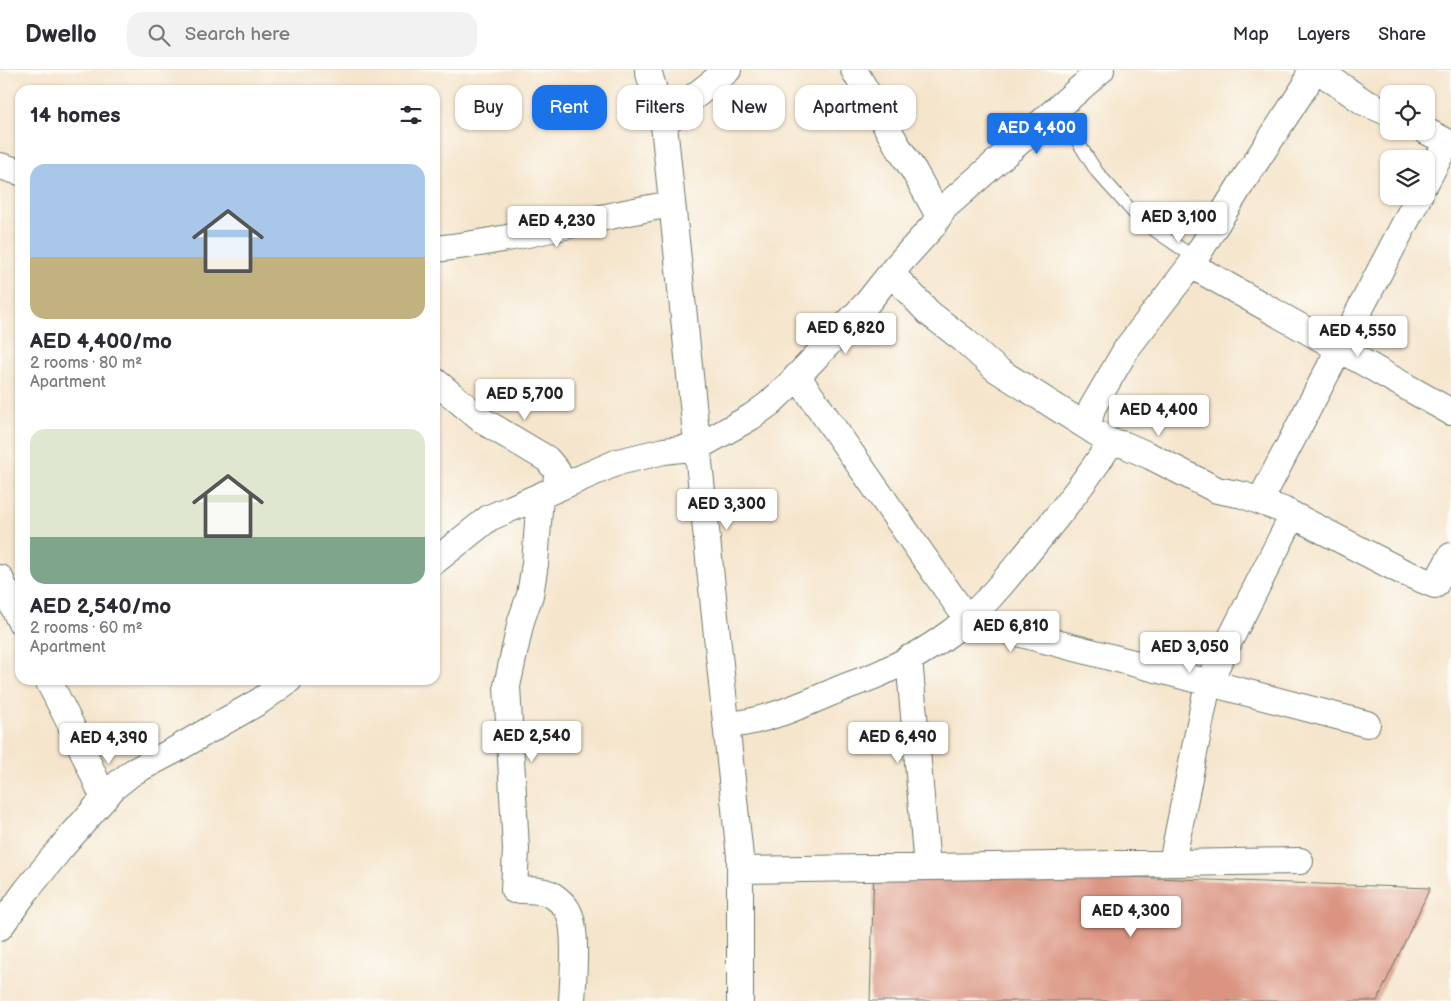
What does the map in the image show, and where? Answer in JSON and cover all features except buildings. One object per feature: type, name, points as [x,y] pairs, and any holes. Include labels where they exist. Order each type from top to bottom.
[{"type":"street","points":[[648,70],[652,85]]},
{"type":"street","points":[[703,90],[728,70]]},
{"type":"street","points":[[854,70],[939,216]]},
{"type":"street","points":[[440,557],[489,518],[618,462],[664,451],[698,447],[769,404],[868,302],[933,226],[944,208],[1102,70]]},
{"type":"street","points":[[1088,426],[1092,408],[1127,348],[1193,262],[1306,85],[1310,70]]},
{"type":"street","points":[[1318,70],[1364,102],[1380,109]]},
{"type":"street","points":[[665,130],[727,725],[740,870],[740,1001]]},
{"type":"street","points":[[1435,156],[1441,139]]},
{"type":"street","points":[[0,166],[15,170]]},
{"type":"street","points":[[440,248],[483,243],[624,212],[672,204]]},
{"type":"street","points":[[1260,501],[1414,205]]},
{"type":"street","points":[[1193,262],[1339,349],[1451,412]]},
{"type":"street","points":[[891,273],[929,313],[964,340],[996,369],[1112,442],[1125,445],[1150,456],[1217,490],[1243,495],[1292,515],[1401,571],[1436,585],[1451,556]]},
{"type":"street","points":[[797,376],[968,620],[1367,724]]},
{"type":"street","points":[[440,385],[483,421],[547,459],[557,471],[548,492],[530,595],[521,620],[507,686],[516,849],[514,890],[529,890],[550,894],[563,904],[570,913],[573,936],[572,1001]]},
{"type":"street","points":[[727,725],[745,724],[793,708],[880,673],[933,645],[968,620],[1012,572],[1060,514],[1112,442]]},
{"type":"street","points":[[1172,863],[1208,683],[1292,515]]},
{"type":"street","points":[[0,578],[15,610]]},
{"type":"street","points":[[909,658],[927,867]]},
{"type":"street","points":[[51,685],[77,737],[104,799]]},
{"type":"street","points":[[0,927],[26,891],[114,787],[133,772],[252,706],[282,685]]},
{"type":"street","points":[[740,870],[1300,861]]},
{"type":"lane","points":[[1057,109],[1097,172],[1141,221],[1193,262]]}]
